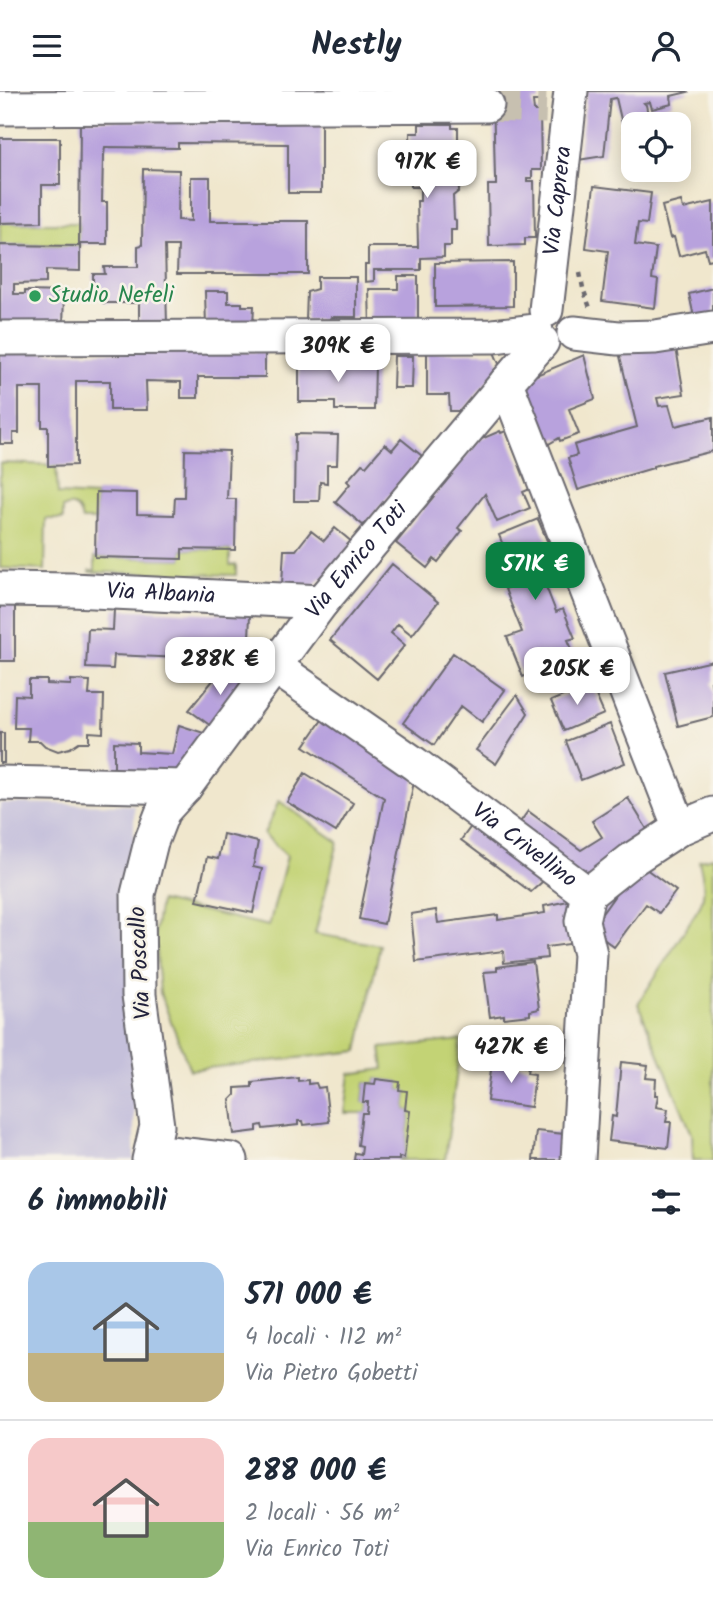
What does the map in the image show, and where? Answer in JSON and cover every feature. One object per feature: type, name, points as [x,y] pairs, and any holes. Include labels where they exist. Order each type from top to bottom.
[{"type":"street","name":"Via Caprera","points":[[542,328],[562,101]]},
{"type":"street","points":[[0,108],[487,105]]},
{"type":"street","points":[[0,338],[493,336],[542,328],[548,346],[561,346],[567,343],[574,333],[618,338],[655,337],[713,328]]},
{"type":"street","name":"Via Enrico Toti","points":[[185,787],[322,602],[506,383],[542,328]]},
{"type":"street","points":[[506,383],[680,828]]},
{"type":"street","name":"Via Albania","points":[[0,589],[322,602]]},
{"type":"street","name":"Via Crivellino","points":[[274,666],[415,764],[588,894],[582,921],[590,954],[578,1160]]},
{"type":"street","points":[[0,783],[185,787]]},
{"type":"street","name":"Via Poscallo","points":[[185,787],[163,811],[151,842],[138,894],[139,995],[156,1126],[150,1155],[231,1160]]},
{"type":"street","points":[[588,894],[631,860],[680,828],[713,814]]},
{"type":"path","points":[[580,267],[583,288],[594,318],[604,330],[618,338]]},
{"type":"shaded area","points":[[0,803],[134,805],[134,1160],[0,1160]]},
{"type":"green space","points":[[0,223],[79,223],[80,246],[0,245]]},
{"type":"green space","points":[[0,463],[56,465],[58,494],[96,496],[96,520],[82,520],[80,513],[73,506],[63,508],[63,519],[46,519],[45,570],[0,568]]},
{"type":"green space","points":[[182,549],[230,550],[230,565],[236,565],[236,575],[90,572],[95,570],[95,557],[182,559]]},
{"type":"green space","points":[[279,801],[338,842],[315,934],[380,945],[358,1051],[190,1070],[160,993],[155,932],[160,901],[269,926],[287,856],[264,834]]},
{"type":"green space","points":[[713,857],[713,1160],[693,1160],[692,1134],[638,1004],[700,906],[704,889],[699,860]]},
{"type":"green space","points":[[461,1040],[445,1160],[399,1160],[399,1157],[404,1158],[410,1111],[405,1110],[407,1092],[399,1090],[399,1082],[376,1079],[375,1084],[365,1083],[363,1101],[368,1102],[367,1113],[345,1113],[350,1074],[384,1069],[381,1048]]},
{"type":"building","points":[[493,91],[539,91],[539,101],[533,101],[534,111],[540,111],[541,170],[532,170],[532,178],[527,178],[527,181],[534,181],[535,238],[525,238],[525,245],[489,246],[488,185],[496,185]]},
{"type":"building","points":[[587,91],[688,92],[671,96],[672,104],[652,109],[650,102],[644,103],[647,112],[621,112],[621,120],[616,98],[610,99],[604,156],[578,160]]},
{"type":"building","points":[[80,119],[321,123],[321,193],[288,193],[288,144],[178,143],[178,148],[105,147],[102,202],[107,202],[107,244],[79,244]]},
{"type":"building","points":[[419,124],[452,124],[452,128],[458,128],[458,149],[462,165],[458,169],[459,191],[453,196],[456,230],[451,230],[451,246],[444,246],[444,257],[421,258],[421,270],[374,270],[374,281],[365,282],[368,247],[418,247],[417,201],[420,201],[420,187],[411,187],[410,133],[419,133]]},
{"type":"building","points":[[0,138],[60,138],[60,185],[42,185],[42,222],[0,223]]},
{"type":"building","points":[[143,169],[179,170],[178,220],[191,221],[191,177],[210,177],[210,221],[308,221],[308,274],[177,274],[178,246],[165,246],[167,325],[139,325],[139,303],[103,303],[104,297],[93,297],[93,274],[105,274],[104,267],[138,267],[138,246],[142,245]]},
{"type":"building","points":[[594,186],[651,193],[647,224],[638,223],[635,245],[656,248],[652,279],[658,280],[655,308],[602,301],[608,251],[586,248]]},
{"type":"building","points":[[681,201],[683,209],[713,202],[713,259],[708,260],[705,249],[679,256],[674,237],[670,238],[662,206]]},
{"type":"building","points":[[0,245],[80,246],[80,271],[46,270],[46,283],[14,284],[14,294],[25,294],[25,291],[64,292],[63,328],[0,328]]},
{"type":"building","points":[[513,262],[513,306],[435,307],[435,263]]},
{"type":"building","points":[[398,276],[418,276],[418,328],[370,328],[369,289],[398,289]]},
{"type":"building","points":[[317,277],[356,277],[356,317],[306,320],[307,292],[317,289]]},
{"type":"building","points":[[713,288],[713,322],[696,326],[689,294]]},
{"type":"building","points":[[205,291],[228,291],[228,303],[254,306],[253,326],[206,327]]},
{"type":"building","points":[[618,348],[676,348],[684,394],[657,398],[659,406],[669,405],[675,426],[713,417],[713,451],[653,466],[578,490],[568,458],[577,455],[574,445],[637,427]]},
{"type":"building","points":[[0,352],[265,352],[265,377],[198,377],[198,398],[181,398],[181,382],[146,381],[147,410],[110,410],[110,381],[76,381],[76,465],[48,466],[48,427],[42,427],[42,388],[19,388],[19,433],[13,433],[13,444],[0,444]]},
{"type":"building","points":[[427,352],[494,352],[500,366],[463,411],[450,411],[449,395],[427,395]]},
{"type":"building","points":[[584,355],[595,399],[569,409],[579,434],[560,441],[559,438],[547,445],[522,381]]},
{"type":"building","points":[[394,356],[413,356],[412,388],[393,388]]},
{"type":"building","points":[[299,360],[339,360],[340,364],[375,364],[374,410],[335,410],[335,402],[299,402]]},
{"type":"building","points":[[506,431],[530,489],[523,492],[530,508],[497,522],[485,494],[458,528],[462,531],[438,562],[434,559],[427,568],[396,543],[479,440]]},
{"type":"building","points":[[295,434],[338,435],[337,465],[327,465],[327,483],[320,482],[319,501],[294,501]]},
{"type":"building","points":[[401,439],[422,456],[364,526],[335,502],[350,484],[347,481],[362,464],[366,466],[385,444],[392,450]]},
{"type":"building","points":[[185,450],[229,451],[227,499],[236,499],[235,550],[182,549],[182,559],[95,557],[96,492],[137,493],[137,514],[174,515],[175,497],[184,497]]},
{"type":"building","points":[[538,519],[558,567],[541,574],[556,612],[563,609],[575,638],[568,640],[575,656],[523,677],[507,637],[522,632],[505,589],[518,583],[499,535]]},
{"type":"building","points":[[335,528],[353,543],[324,579],[321,577],[314,586],[282,584],[284,550],[296,550],[311,531],[324,541]]},
{"type":"building","points":[[392,564],[438,602],[412,635],[398,624],[391,633],[405,645],[377,679],[330,640]]},
{"type":"building","points":[[15,601],[15,661],[0,661],[0,602]]},
{"type":"building","points":[[114,609],[250,615],[248,661],[114,655],[113,669],[86,668],[88,629],[113,630]]},
{"type":"building","points":[[453,653],[505,690],[482,722],[461,706],[434,745],[403,723]]},
{"type":"building","points":[[713,661],[713,717],[678,726],[665,672]]},
{"type":"building","points":[[227,663],[251,685],[215,729],[189,710]]},
{"type":"building","points":[[29,680],[47,680],[47,684],[71,685],[71,680],[90,681],[89,695],[104,695],[103,733],[89,732],[89,742],[79,742],[58,751],[40,741],[28,741],[29,728],[14,728],[15,695],[29,696]]},
{"type":"building","points":[[591,684],[604,714],[564,731],[551,701]]},
{"type":"building","points":[[517,695],[528,713],[496,764],[476,750]]},
{"type":"building","points":[[324,717],[415,777],[384,924],[359,919],[384,798],[304,746]]},
{"type":"building","points":[[610,724],[625,763],[581,780],[566,741]]},
{"type":"building","points":[[179,725],[210,735],[186,779],[114,777],[114,742],[138,743],[138,752],[172,754]]},
{"type":"building","points":[[0,733],[4,733],[4,763],[0,763]]},
{"type":"building","points":[[305,773],[353,803],[336,832],[287,802]]},
{"type":"building","points":[[628,798],[653,839],[582,883],[514,831],[528,811],[581,850],[602,837],[592,821]]},
{"type":"building","points":[[478,817],[553,872],[531,892],[461,840]]},
{"type":"building","points":[[223,834],[258,842],[253,867],[262,869],[253,913],[197,901],[207,857],[218,859]]},
{"type":"building","points":[[638,863],[676,891],[659,913],[646,904],[614,947],[591,929]]},
{"type":"building","points":[[568,901],[584,942],[546,947],[547,958],[504,963],[503,951],[416,962],[411,914],[436,910],[438,923],[498,915],[498,920],[545,913],[544,906]]},
{"type":"building","points":[[533,962],[539,1009],[530,1011],[530,1015],[490,1017],[484,972],[497,971],[497,967]]},
{"type":"building","points":[[492,1062],[528,1067],[527,1073],[535,1074],[531,1107],[487,1101]]},
{"type":"building","points":[[621,1062],[648,1065],[646,1078],[656,1079],[656,1107],[668,1109],[666,1122],[671,1122],[668,1148],[609,1141],[612,1116],[616,1117]]},
{"type":"building","points":[[298,1077],[298,1081],[308,1080],[308,1084],[316,1083],[318,1088],[325,1087],[329,1122],[304,1125],[303,1121],[298,1121],[298,1125],[263,1129],[262,1125],[257,1126],[257,1131],[234,1134],[230,1100],[235,1095],[235,1088],[252,1087],[252,1082]]},
{"type":"building","points":[[376,1079],[400,1082],[399,1090],[407,1091],[405,1110],[410,1111],[404,1158],[399,1157],[399,1160],[354,1160],[355,1153],[361,1154],[362,1146],[358,1145],[362,1113],[367,1113],[368,1102],[363,1102],[365,1083],[375,1084]]},
{"type":"building","points":[[536,1131],[564,1134],[561,1160],[533,1160]]},
{"type":"tunnel","points":[[487,105],[546,107]]},
{"type":"place","name":"Studio Nefeli","points":[[35,296]]}]
